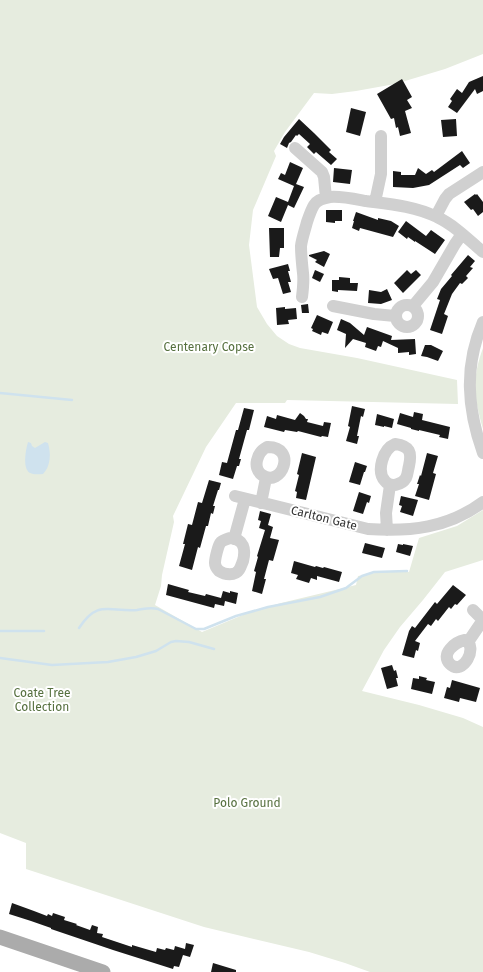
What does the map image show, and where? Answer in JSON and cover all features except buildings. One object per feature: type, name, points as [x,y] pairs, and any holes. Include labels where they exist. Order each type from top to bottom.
[{"type":"main road","points":[[0,937],[103,972]]},
{"type":"street","points":[[375,202],[381,174],[381,136]]},
{"type":"street","points":[[295,148],[322,172],[324,177],[326,198]]},
{"type":"street","points":[[436,216],[445,198],[449,194],[483,172]]},
{"type":"street","points":[[302,297],[303,272],[301,265],[307,238],[308,220],[313,206],[317,202],[326,198],[335,197],[416,208],[436,216],[450,224],[483,252]]},
{"type":"street","points":[[413,306],[433,282],[452,248],[462,234]]},
{"type":"street","points":[[407,304],[413,306],[418,314],[415,324],[404,327],[401,326],[396,320],[395,316],[397,309],[400,306],[407,304]]},
{"type":"street","points":[[334,306],[374,314],[395,316]]},
{"type":"street","points":[[483,322],[475,344],[472,361],[470,399],[474,426],[483,453]]},
{"type":"street","points":[[261,503],[266,478]]},
{"type":"street","points":[[387,530],[386,513],[390,485]]},
{"type":"street","name":"Carlton Gate","points":[[234,539],[240,498],[368,529],[387,530],[413,529],[444,522],[471,510],[483,502]]},
{"type":"street","points":[[471,637],[483,620],[473,610]]},
{"type":"green space","points":[[0,0],[483,0],[483,54],[445,69],[395,84],[332,94],[314,93],[285,132],[274,151],[276,156],[253,210],[249,245],[257,307],[267,324],[277,336],[289,344],[300,348],[357,358],[457,380],[458,404],[287,400],[285,403],[236,403],[206,447],[173,516],[174,522],[162,575],[161,586],[155,605],[202,632],[250,612],[356,585],[358,576],[386,571],[409,572],[419,538],[457,526],[483,510],[483,560],[445,572],[400,627],[384,650],[362,691],[463,718],[483,727],[483,972],[370,972],[309,952],[204,927],[26,869],[26,843],[0,833]]},
{"type":"green space","points":[[483,348],[483,429],[475,389],[477,368]]},
{"type":"water","points":[[28,442],[35,448],[45,442],[48,443],[50,451],[48,467],[43,474],[30,473],[25,463]]},
{"type":"waterway","points":[[0,393],[72,400]]},
{"type":"waterway","points":[[79,628],[92,613],[98,610],[137,610],[152,608],[158,609],[196,629],[204,629],[236,616],[268,607],[320,597],[346,588],[362,576],[374,572],[407,571]]},
{"type":"waterway","points":[[0,631],[44,631]]},
{"type":"waterway","points":[[0,658],[52,665],[108,662],[136,657],[156,651],[171,642],[176,641],[189,642],[214,649]]},
{"type":"park label","name":"Centenary Copse","points":[[209,347]]},
{"type":"park label","name":"Coate Tree Collection","points":[[42,700]]},
{"type":"park label","name":"Polo Ground","points":[[247,803]]}]
